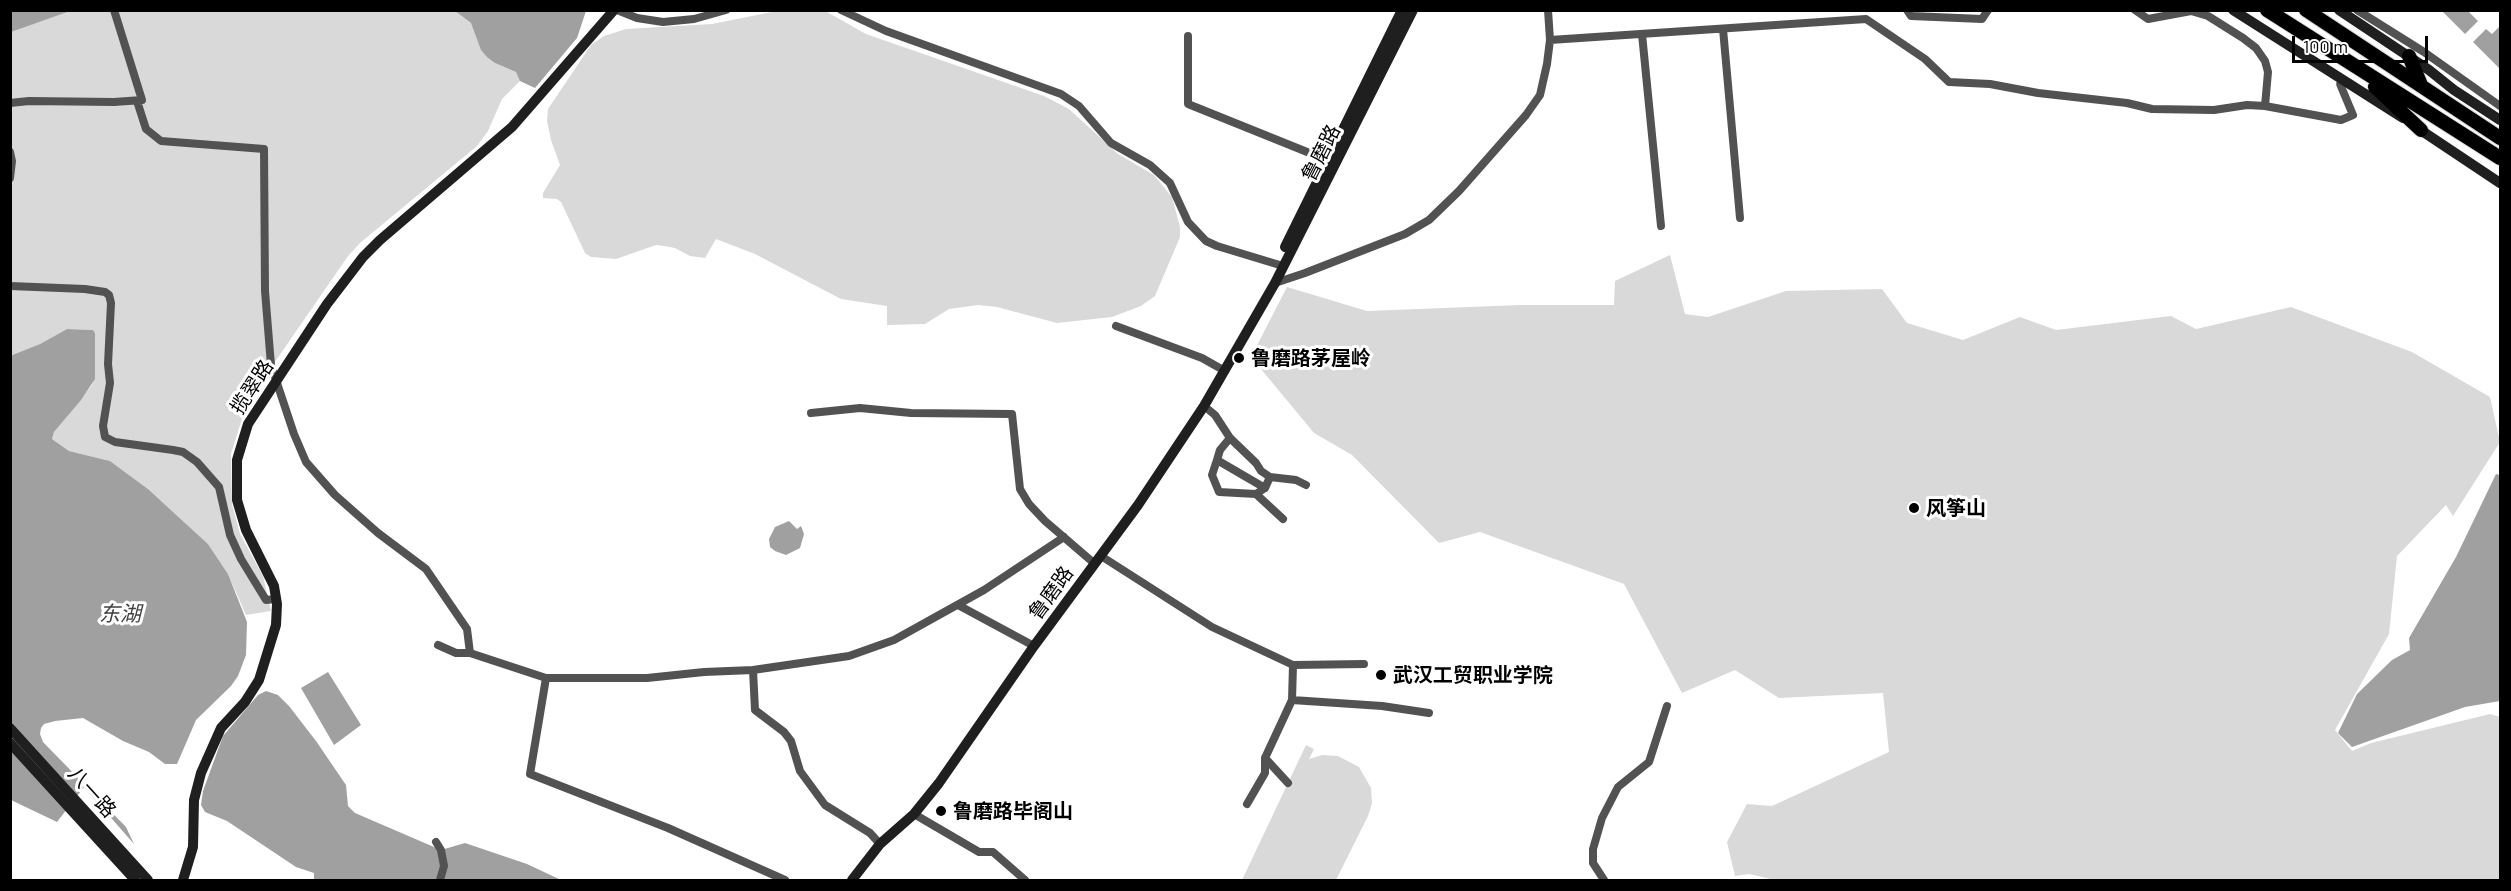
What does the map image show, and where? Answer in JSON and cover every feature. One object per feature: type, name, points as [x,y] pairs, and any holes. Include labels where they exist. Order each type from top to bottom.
[{"type":"highway","points":[[2267,10],[2500,158]]},
{"type":"highway","points":[[2306,10],[2415,70]]},
{"type":"highway","points":[[2409,56],[2421,85],[2500,138]]},
{"type":"highway","points":[[2349,64],[2421,130]]},
{"type":"street","points":[[10,103],[142,100],[114,10]]},
{"type":"street","points":[[616,10],[637,18],[663,22],[694,19],[726,10]]},
{"type":"street","name":"揽翠路","points":[[179,879],[193,847],[194,800],[201,773],[221,728],[245,702],[259,680],[276,625],[276,598],[271,578],[242,518],[237,500],[237,460],[248,424],[327,304],[363,257],[512,127],[616,10]]},
{"type":"street","points":[[841,10],[886,31],[1030,82],[1071,100],[1112,142],[1150,165],[1170,183],[1188,222],[1206,240],[1217,246],[1280,265]]},
{"type":"street","name":"鲁磨路","points":[[1258,311],[1402,10]]},
{"type":"street","name":"鲁磨路","points":[[1331,162],[1413,10]]},
{"type":"street","points":[[1275,283],[1373,248],[1429,220],[1504,140],[1540,95],[1550,40],[1548,10]]},
{"type":"street","points":[[1907,10],[1911,16],[1982,19],[1988,10]]},
{"type":"street","points":[[2135,10],[2148,19],[2191,12],[2208,16],[2243,38],[2256,48],[2265,61],[2268,72],[2265,106]]},
{"type":"street","points":[[2234,10],[2500,183]]},
{"type":"street","points":[[2339,10],[2409,56]]},
{"type":"street","points":[[2357,10],[2424,52],[2500,106]]},
{"type":"street","points":[[1550,40],[1866,19],[1925,59],[1949,82],[1990,84],[2038,93],[2152,108],[2214,111],[2247,105],[2265,106],[2341,120],[2353,115],[2340,84],[2342,82]]},
{"type":"street","points":[[1722,29],[1740,218]]},
{"type":"street","points":[[1642,34],[1661,226]]},
{"type":"street","points":[[1188,36],[1188,104],[1331,162]]},
{"type":"street","points":[[2415,70],[2454,90],[2500,120]]},
{"type":"street","points":[[137,101],[146,129],[161,141],[264,148],[265,291],[271,365],[294,434],[306,462],[335,495],[378,533],[426,569],[467,629],[470,653]]},
{"type":"street","points":[[10,152],[12,161],[10,178]]},
{"type":"street","name":"鲁磨路","points":[[852,880],[880,844],[914,814],[939,783],[1034,646],[1138,505],[1225,371],[1275,283],[1280,265]]},
{"type":"street","points":[[10,286],[85,289],[105,292],[109,295],[111,303],[108,364],[110,383],[103,426],[105,437],[115,442],[183,452],[197,462],[219,487],[230,535],[238,553],[266,600],[276,598]]},
{"type":"street","points":[[1116,326],[1202,358],[1225,371]]},
{"type":"street","points":[[1204,406],[1215,415],[1230,438],[1256,463],[1261,471],[1270,477],[1296,480],[1306,485]]},
{"type":"street","points":[[811,413],[860,408],[911,413],[1012,414],[1020,489],[1029,504],[1064,537],[1098,560],[1212,627],[1293,665],[1364,664]]},
{"type":"street","points":[[1230,438],[1220,450],[1212,476],[1219,492],[1256,494],[1265,488],[1270,477]]},
{"type":"street","points":[[1217,460],[1265,488]]},
{"type":"street","points":[[1256,494],[1283,519]]},
{"type":"street","points":[[438,645],[456,653],[470,653],[546,678],[647,678],[753,670],[849,656],[894,640],[958,605],[1064,537]]},
{"type":"street","points":[[958,605],[1034,646]]},
{"type":"street","points":[[1247,804],[1265,773],[1265,758],[1292,700],[1293,665]]},
{"type":"street","points":[[753,670],[755,710],[784,732],[791,741],[800,771],[825,805],[870,833],[880,844]]},
{"type":"street","points":[[546,678],[530,774],[668,828],[785,880]]},
{"type":"street","points":[[1292,700],[1382,706],[1429,713]]},
{"type":"street","points":[[1604,880],[1593,862],[1593,849],[1602,818],[1618,788],[1649,762],[1667,706]]},
{"type":"street","name":"八一路","points":[[10,728],[148,880]]},
{"type":"street","name":"八一路","points":[[10,743],[135,880]]},
{"type":"street","points":[[1265,758],[1288,783]]},
{"type":"street","points":[[914,814],[979,852],[993,852],[1025,880]]},
{"type":"street","points":[[436,842],[441,850],[444,866],[440,880]]},
{"type":"shaded area","points":[[70,10],[455,11],[471,23],[495,63],[519,75],[520,81],[502,99],[488,131],[477,146],[360,243],[348,256],[257,388],[244,412],[231,454],[232,504],[240,534],[263,576],[271,611],[246,615],[228,574],[208,544],[148,489],[110,461],[69,451],[52,439],[54,432],[92,385],[95,373],[95,333],[93,330],[67,329],[11,356],[11,32]]},
{"type":"shaded area","points":[[777,11],[827,12],[866,34],[1044,96],[1069,109],[1118,154],[1154,175],[1172,197],[1180,227],[1180,237],[1155,296],[1141,306],[1112,317],[1057,323],[997,307],[978,305],[949,309],[925,324],[887,325],[887,306],[841,299],[755,254],[716,239],[705,258],[690,256],[675,248],[656,245],[616,259],[591,257],[585,253],[561,202],[557,199],[543,198],[543,193],[560,165],[551,140],[547,121],[548,109],[591,45],[604,36],[626,29],[712,24]]},
{"type":"shaded area","points":[[1670,255],[1685,314],[1708,317],[1786,291],[1882,289],[1907,323],[1963,340],[2020,317],[2056,330],[2171,316],[2196,329],[2291,307],[2412,352],[2490,397],[2500,442],[2453,516],[2446,505],[2397,556],[2389,634],[2335,730],[2352,751],[2371,743],[2490,714],[2500,717],[2500,880],[1775,880],[1749,874],[1735,876],[1727,842],[1747,804],[1772,806],[1889,752],[1883,693],[1779,698],[1735,670],[1682,693],[1624,584],[1480,532],[1439,543],[1352,455],[1314,433],[1251,357],[1287,287],[1367,311],[1521,305],[1614,305],[1615,281]]},
{"type":"shaded area","points":[[1306,745],[1314,749],[1309,759],[1322,755],[1338,756],[1359,767],[1371,788],[1372,803],[1368,816],[1336,880],[1242,880]]},
{"type":"water","points":[[11,10],[70,10],[70,11],[11,32]]},
{"type":"water","points":[[455,11],[586,11],[577,38],[535,88],[520,81],[516,72],[487,57],[481,50],[471,23]]},
{"type":"water","points":[[2442,11],[2468,11],[2478,21],[2465,34]]},
{"type":"water","points":[[2500,26],[2500,69],[2473,42],[2486,29],[2492,34]]},
{"type":"water","name":"东湖","points":[[67,329],[93,330],[95,333],[95,379],[54,432],[52,439],[69,451],[110,461],[148,489],[208,544],[228,574],[247,622],[246,655],[238,676],[231,686],[196,720],[177,764],[165,764],[149,752],[123,741],[83,718],[55,721],[44,724],[41,728],[40,734],[43,742],[126,827],[134,844],[84,787],[57,822],[11,800],[10,356],[40,344]]},
{"type":"water","points":[[2496,474],[2500,475],[2500,701],[2465,707],[2352,747],[2338,733],[2357,694],[2392,660],[2410,650],[2409,638],[2456,557]]},
{"type":"water","points":[[789,521],[797,529],[801,526],[804,534],[800,548],[786,555],[770,547],[769,539],[775,527]]},
{"type":"water","points":[[328,672],[361,725],[334,745],[301,688]]},
{"type":"water","points":[[266,691],[278,695],[289,706],[316,741],[346,785],[348,806],[355,813],[441,850],[465,843],[527,864],[561,880],[314,880],[314,873],[296,867],[227,821],[205,812],[201,805],[203,791],[223,736],[258,695]]},
{"type":"place","name":"鲁磨路茅屋岭","points":[[1239,358]]},
{"type":"place","name":"风筝山","points":[[1914,508]]},
{"type":"place","name":"武汉工贸职业学院","points":[[1381,675]]},
{"type":"place","name":"鲁磨路毕阁山","points":[[941,811]]}]
